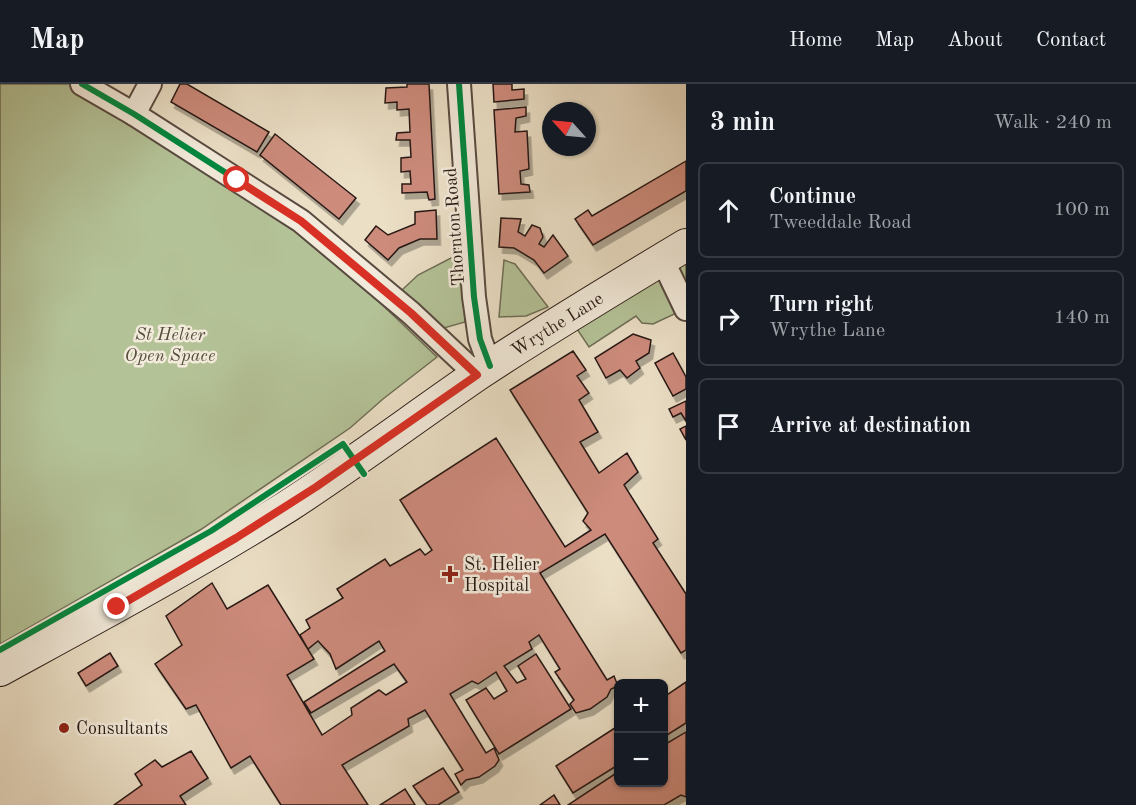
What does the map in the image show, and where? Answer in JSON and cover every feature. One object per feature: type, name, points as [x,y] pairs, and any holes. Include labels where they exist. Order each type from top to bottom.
[{"type":"main road","name":"Wrythe Lane","points":[[0,670],[128,601],[236,538],[316,487],[483,371],[674,252]]},
{"type":"street","points":[[82,84],[134,114],[301,221],[483,371]]},
{"type":"street","points":[[134,114],[150,84]]},
{"type":"street","name":"Thornton Road","points":[[459,84],[474,297],[483,371]]},
{"type":"street","points":[[674,252],[686,309]]},
{"type":"green space","name":"St Helier Open Space","points":[[0,84],[70,84],[214,168],[330,255],[437,357],[350,428],[200,530],[0,644]]},
{"type":"green space","points":[[686,249],[686,301],[683,310],[653,324],[642,323],[636,316],[589,347],[571,320]]},
{"type":"green space","points":[[451,258],[464,258],[465,322],[444,328],[402,290],[418,275]]},
{"type":"green space","points":[[504,260],[515,264],[548,307],[526,316],[499,317]]},
{"type":"building","points":[[180,84],[187,84],[269,132],[257,152],[171,102]]},
{"type":"building","points":[[407,84],[429,84],[435,199],[429,200],[427,192],[402,193],[402,184],[411,184],[410,171],[401,172],[401,158],[411,157],[410,140],[396,140],[397,133],[410,132],[409,109],[397,110],[397,102],[385,103],[386,88],[407,87]]},
{"type":"building","points":[[493,84],[512,84],[512,90],[524,89],[524,99],[494,102]]},
{"type":"building","points":[[526,107],[526,116],[516,118],[515,132],[527,131],[529,169],[520,171],[521,184],[529,185],[530,192],[499,194],[494,110]]},
{"type":"building","points":[[275,134],[356,198],[339,219],[260,155]]},
{"type":"building","points":[[686,161],[686,191],[593,245],[575,219],[588,210],[592,216]]},
{"type":"building","points":[[436,210],[437,239],[420,239],[399,248],[388,260],[365,240],[376,226],[388,235],[415,224],[415,212]]},
{"type":"building","points":[[501,218],[521,219],[518,232],[525,236],[532,225],[540,228],[543,237],[539,244],[544,247],[553,235],[568,256],[544,273],[534,260],[514,248],[499,247]]},
{"type":"building","points":[[633,334],[651,340],[649,353],[636,361],[640,368],[627,378],[620,370],[606,378],[595,358]]},
{"type":"building","points":[[573,351],[586,370],[577,376],[589,393],[579,400],[598,432],[580,442],[599,473],[627,453],[638,472],[624,485],[658,539],[653,543],[686,594],[686,650],[681,653],[605,534],[540,573],[607,680],[614,676],[614,688],[607,697],[590,709],[576,713],[570,704],[574,700],[555,672],[560,669],[539,635],[529,642],[532,649],[504,666],[517,683],[526,679],[518,666],[536,654],[571,709],[499,754],[466,700],[486,688],[494,699],[507,691],[496,672],[478,684],[472,681],[450,694],[486,753],[494,748],[499,760],[495,766],[479,777],[466,780],[461,785],[455,774],[463,770],[425,710],[408,719],[409,726],[342,765],[368,805],[281,805],[250,756],[231,768],[196,705],[186,709],[155,664],[182,645],[166,616],[212,583],[227,609],[268,585],[314,659],[287,675],[322,735],[352,715],[351,708],[379,690],[386,695],[407,682],[394,664],[311,713],[304,702],[385,651],[379,641],[336,669],[330,654],[318,641],[308,649],[300,635],[310,628],[306,620],[343,598],[337,589],[385,559],[390,566],[420,549],[425,555],[432,550],[400,500],[496,438],[565,547],[591,530],[583,521],[588,513],[510,390]]},
{"type":"building","points":[[673,353],[686,377],[686,389],[673,396],[655,363]]},
{"type":"building","points":[[686,401],[686,421],[681,413],[673,417],[669,409]]},
{"type":"building","points":[[686,426],[686,440],[680,429]]},
{"type":"building","points":[[110,653],[118,666],[86,686],[78,673]]},
{"type":"building","points":[[686,682],[686,723],[668,734],[668,733],[668,694]]},
{"type":"building","points":[[614,729],[614,767],[573,793],[556,766]]},
{"type":"building","points":[[686,732],[686,797],[681,795],[664,805],[568,805],[614,775],[614,787],[668,787],[668,743]]},
{"type":"building","points":[[191,751],[208,778],[180,796],[186,805],[114,805],[142,785],[135,774],[155,760],[162,767]]},
{"type":"building","points":[[443,768],[459,792],[438,805],[427,805],[413,786]]},
{"type":"building","points":[[405,789],[415,805],[380,805]]},
{"type":"building","points":[[554,795],[560,805],[540,805]]},
{"type":"cycle path","points":[[82,84],[134,114],[301,221],[411,313],[477,375]]},
{"type":"cycle path","points":[[459,84],[474,297],[480,339],[490,366]]},
{"type":"cycle path","points":[[0,650],[211,531],[343,444],[364,474]]},
{"type":"place","name":"St. Helier Hospital","points":[[450,574]]},
{"type":"place","name":"Consultants","points":[[64,728]]},
{"type":"route","points":[[117,607],[236,538],[316,487],[477,375],[411,313],[301,221],[237,180]]}]
